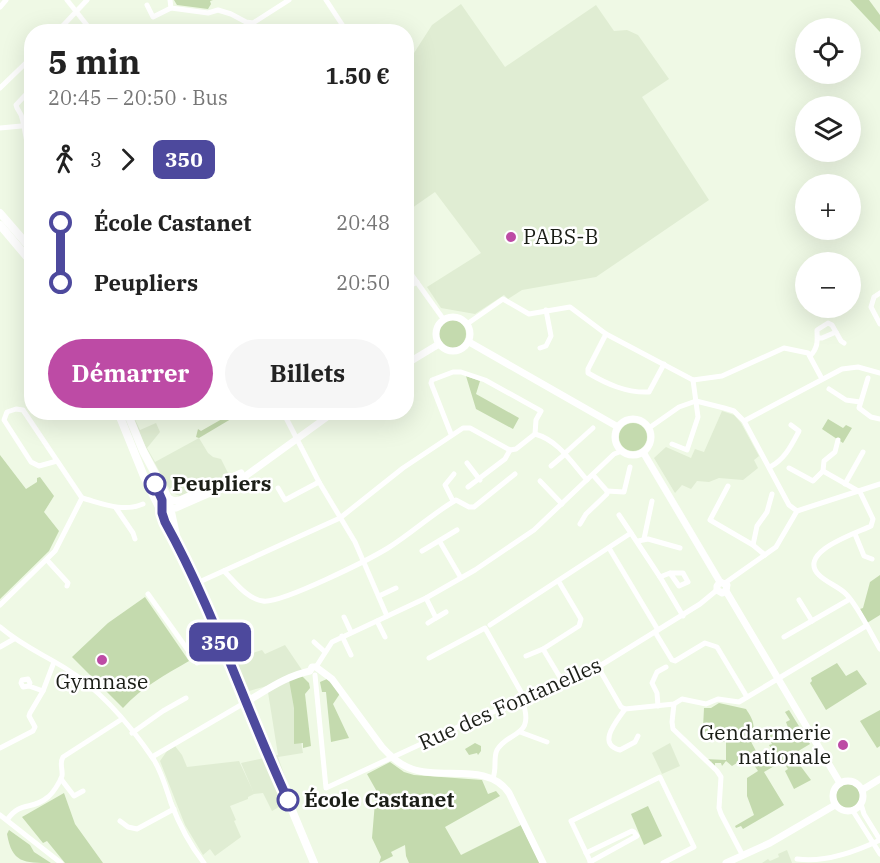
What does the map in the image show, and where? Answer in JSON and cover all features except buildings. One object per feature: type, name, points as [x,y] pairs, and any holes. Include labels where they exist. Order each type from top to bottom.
[{"type":"main road","points":[[0,213],[24,241]]},
{"type":"main road","points":[[0,225],[24,254]]},
{"type":"main road","points":[[121,420],[145,479],[157,501],[168,505]]},
{"type":"main road","points":[[130,420],[168,505],[181,551],[197,583],[314,863]]},
{"type":"street","points":[[0,7],[6,0]]},
{"type":"street","points":[[67,0],[86,24]]},
{"type":"street","points":[[65,24],[87,0]]},
{"type":"street","points":[[170,0],[171,8]]},
{"type":"street","points":[[147,5],[153,17],[171,8],[208,13],[218,10],[253,23],[289,0]]},
{"type":"street","points":[[326,0],[341,24]]},
{"type":"street","points":[[0,88],[24,65]]},
{"type":"street","points":[[24,96],[16,105],[23,119],[24,131]]},
{"type":"street","points":[[0,128],[23,126]]},
{"type":"street","points":[[414,278],[444,320]]},
{"type":"street","points":[[880,293],[874,297],[871,307],[880,324]]},
{"type":"street","points":[[467,324],[503,299],[527,313],[570,307],[606,334],[693,380],[722,376],[784,348],[798,349],[810,356],[822,379]]},
{"type":"street","points":[[540,348],[546,346],[551,336],[546,310]]},
{"type":"street","points":[[457,317],[467,324],[469,342],[461,350],[446,350],[439,344],[436,332],[444,320],[457,317]]},
{"type":"street","points":[[810,356],[815,351],[819,338],[817,330],[828,323],[832,324],[844,343]]},
{"type":"street","points":[[819,338],[836,332]]},
{"type":"street","points":[[606,334],[588,369],[588,372],[602,381],[619,389],[649,392],[664,364]]},
{"type":"street","points":[[469,342],[618,428]]},
{"type":"street","points":[[414,359],[439,344]]},
{"type":"street","points":[[744,421],[842,369],[853,366],[880,373]]},
{"type":"street","points":[[197,583],[340,518],[403,468],[463,428],[470,428],[510,450],[516,449],[535,434],[536,420],[541,411],[485,380],[457,372],[432,380],[431,383],[451,434]]},
{"type":"street","points":[[868,378],[860,402],[860,410],[871,417],[880,419]]},
{"type":"street","points":[[672,444],[687,450],[698,422],[699,410],[693,380]]},
{"type":"street","points":[[829,389],[846,400],[860,402]]},
{"type":"street","points":[[649,428],[680,408],[696,401],[734,411],[744,421],[789,505],[797,511],[880,484]]},
{"type":"street","points":[[24,412],[16,409],[8,412],[4,420],[31,462],[39,466],[57,461]]},
{"type":"street","points":[[30,420],[82,498],[116,508],[136,507],[143,504]]},
{"type":"street","points":[[288,420],[319,482],[364,560],[387,616]]},
{"type":"street","points":[[168,505],[183,506],[228,486],[252,472],[323,420]]},
{"type":"street","points":[[641,421],[649,428],[651,440],[643,452],[632,455],[622,451],[617,444],[615,436],[623,422],[641,421]]},
{"type":"street","points":[[770,467],[779,462],[788,451],[799,431],[791,425]]},
{"type":"street","points":[[551,466],[593,428]]},
{"type":"street","points":[[535,434],[554,442],[587,480]]},
{"type":"street","points":[[789,468],[813,481],[823,471],[824,461],[835,452],[838,440]]},
{"type":"street","points":[[468,487],[505,459],[510,450]]},
{"type":"street","points":[[315,671],[332,642],[426,598],[534,531],[614,454],[622,451]]},
{"type":"street","points":[[643,452],[721,585],[728,588],[726,591],[840,783]]},
{"type":"street","points":[[844,483],[863,452]]},
{"type":"street","points":[[467,464],[480,480]]},
{"type":"street","points":[[593,475],[607,491],[624,492],[630,467]]},
{"type":"street","points":[[823,471],[860,492],[873,523],[822,549],[815,562],[820,575],[846,593],[880,649]]},
{"type":"street","points":[[453,501],[445,485],[454,474]]},
{"type":"street","points":[[224,572],[248,595],[266,602],[314,585],[388,548],[453,501],[474,507],[515,474]]},
{"type":"street","points":[[540,481],[562,504]]},
{"type":"street","points":[[278,488],[285,500],[319,482]]},
{"type":"street","points":[[728,486],[710,520],[753,545],[765,555]]},
{"type":"street","points":[[580,524],[586,514],[607,494],[607,491]]},
{"type":"street","points":[[753,545],[757,526],[767,512],[772,494]]},
{"type":"street","points":[[0,605],[55,551],[82,498]]},
{"type":"street","points":[[652,501],[641,540],[682,616]]},
{"type":"street","points":[[116,508],[135,539]]},
{"type":"street","name":"Rue des Fontanelles","points":[[315,671],[326,788],[391,757],[564,684],[598,667],[682,616],[732,576],[776,547],[797,511]]},
{"type":"street","points":[[619,515],[631,533],[641,540],[680,548]]},
{"type":"street","points":[[422,551],[458,530]]},
{"type":"street","points":[[490,625],[631,533]]},
{"type":"street","points":[[855,534],[864,556],[872,559]]},
{"type":"street","points":[[440,542],[461,578]]},
{"type":"street","points":[[609,548],[672,660],[675,661],[705,644],[717,647],[747,697]]},
{"type":"street","points":[[47,560],[68,583],[67,586]]},
{"type":"street","points":[[660,577],[670,573]]},
{"type":"street","points":[[526,656],[543,648],[581,623],[581,619],[559,582]]},
{"type":"street","points":[[379,596],[396,588]]},
{"type":"street","points":[[148,594],[197,663],[224,651]]},
{"type":"street","points":[[426,598],[436,618]]},
{"type":"street","points":[[784,637],[850,599]]},
{"type":"street","points":[[799,600],[812,621]]},
{"type":"street","points":[[428,623],[446,612]]},
{"type":"street","points":[[344,616],[351,632]]},
{"type":"street","points":[[377,621],[386,637]]},
{"type":"street","points":[[743,856],[719,808],[720,777],[717,771],[673,729],[674,704],[677,700],[682,699],[709,704],[718,699],[739,702],[867,626]]},
{"type":"street","points":[[0,627],[14,639],[65,668],[96,692],[122,719],[152,757],[186,836],[204,863]]},
{"type":"street","points":[[429,658],[485,628],[524,700],[525,721],[520,732],[498,749],[497,768],[493,778]]},
{"type":"street","points":[[342,636],[351,655]]},
{"type":"street","points":[[0,647],[14,639]]},
{"type":"street","points":[[314,642],[325,652]]},
{"type":"street","points":[[543,648],[564,684]]},
{"type":"street","points":[[0,748],[33,731],[35,727],[29,716],[43,691],[54,662]]},
{"type":"street","points":[[598,667],[621,707],[625,709],[674,704]]},
{"type":"street","points":[[658,706],[657,693],[652,683],[657,672],[666,667]]},
{"type":"street","points":[[152,757],[245,699],[297,674],[315,671],[332,679],[391,757],[410,769],[493,778],[508,791],[543,863]]},
{"type":"street","points":[[29,686],[43,691]]},
{"type":"street","points":[[132,733],[186,698]]},
{"type":"street","points":[[625,709],[608,735],[609,743],[620,750],[635,742],[638,736]]},
{"type":"street","points":[[83,791],[74,796],[61,779],[60,765],[63,757],[122,719]]},
{"type":"street","points":[[520,732],[547,742]]},
{"type":"street","points":[[586,853],[634,832],[637,836],[591,862],[586,853],[571,821],[660,777],[694,848],[663,863]]},
{"type":"street","points":[[6,820],[16,809],[36,805],[49,796],[61,779]]},
{"type":"street","points":[[862,790],[880,779]]},
{"type":"street","points":[[797,860],[825,862],[880,840],[864,814],[861,804],[862,790],[852,782],[840,783]]},
{"type":"street","points":[[840,783],[833,794],[835,805],[843,811],[853,811],[861,804]]},
{"type":"street","points":[[726,863],[770,843],[835,805]]},
{"type":"street","points":[[120,821],[128,827],[137,829],[174,809]]},
{"type":"street","points":[[853,811],[880,854]]},
{"type":"street","points":[[0,815],[60,863]]},
{"type":"street","points":[[605,854],[609,863]]},
{"type":"shaded area","points":[[461,4],[505,67],[596,5],[614,31],[627,30],[638,35],[669,79],[642,97],[709,200],[596,277],[522,290],[508,299],[504,295],[475,314],[441,308],[427,287],[481,253],[435,192],[414,207],[414,53],[432,25]]},
{"type":"shaded area","points":[[722,411],[734,415],[741,423],[759,456],[754,460],[758,468],[743,480],[719,478],[709,482],[697,481],[691,489],[682,485],[675,493],[654,458],[666,447],[691,458],[695,449],[704,452]]},
{"type":"shaded area","points":[[132,420],[135,420],[140,430],[156,423],[160,432],[147,448],[155,462],[199,438],[208,453],[221,459],[229,475],[180,496],[172,493],[138,433]]},
{"type":"shaded area","points":[[285,645],[302,670],[290,676],[303,753],[278,757],[293,799],[272,811],[263,793],[254,794],[230,806],[241,837],[215,856],[210,849],[203,855],[185,825],[160,761],[167,751],[175,746],[187,767],[239,761],[253,791],[241,763],[278,755],[267,686],[249,691],[234,659],[262,650],[265,654]]},
{"type":"shaded area","points":[[670,743],[680,766],[662,774],[652,753]]},
{"type":"shaded area","points":[[787,850],[792,863],[762,863],[779,857],[778,854]]},
{"type":"green space","points":[[174,0],[213,0],[210,1],[208,9],[177,5]]},
{"type":"green space","points":[[850,0],[869,0],[880,15],[880,32]]},
{"type":"green space","points":[[452,320],[462,324],[466,334],[462,344],[452,348],[442,344],[438,334],[442,324]]},
{"type":"green space","points":[[466,376],[480,381],[476,394],[519,418],[513,429],[476,409]]},
{"type":"green space","points":[[828,419],[843,428],[846,425],[852,428],[843,443],[822,429]]},
{"type":"green space","points":[[220,420],[229,420],[199,438],[196,437],[198,429],[201,431]]},
{"type":"green space","points":[[633,423],[643,427],[647,437],[643,447],[633,451],[623,447],[619,437],[623,427]]},
{"type":"green space","points":[[0,455],[26,489],[37,482],[37,478],[40,477],[54,496],[44,512],[59,531],[49,551],[0,599]]},
{"type":"green space","points":[[880,575],[880,615],[867,623],[860,609],[863,608],[870,582]]},
{"type":"green space","points":[[145,597],[189,661],[146,688],[123,708],[72,657],[108,623]]},
{"type":"green space","points":[[837,663],[846,676],[857,670],[867,684],[826,710],[810,683],[811,678]]},
{"type":"green space","points":[[302,676],[309,683],[310,688],[305,694],[311,746],[303,748],[303,743],[294,744],[294,708],[289,680]]},
{"type":"green space","points":[[327,679],[341,692],[333,704],[349,738],[331,742],[326,692],[322,692],[320,682]]},
{"type":"green space","points":[[719,703],[746,709],[754,727],[749,738],[758,760],[761,759],[764,762],[775,756],[769,745],[772,744],[768,736],[776,732],[779,736],[789,730],[786,722],[790,720],[785,712],[789,710],[810,744],[790,756],[795,765],[799,764],[811,780],[794,789],[783,761],[764,772],[784,805],[743,829],[741,826],[736,828],[735,826],[754,815],[747,796],[747,778],[758,771],[748,756],[732,766],[726,761],[722,766],[721,763],[715,763],[715,766],[710,764],[712,761],[709,764],[704,759],[726,760],[726,742],[709,740],[703,728],[704,708],[711,708]]},
{"type":"green space","points":[[880,710],[880,746],[877,748],[860,721]]},
{"type":"green space","points":[[475,743],[481,746],[481,751],[478,755],[477,753],[469,755],[465,749]]},
{"type":"green space","points":[[390,762],[404,772],[414,775],[482,780],[488,794],[496,791],[500,796],[445,827],[461,855],[521,825],[540,863],[409,863],[405,845],[391,852],[393,856],[379,863],[381,857],[372,838],[376,790],[367,774]]},
{"type":"green space","points":[[848,784],[857,787],[860,796],[857,805],[848,808],[839,805],[836,796],[839,787]]},
{"type":"green space","points":[[64,793],[75,824],[103,863],[65,863],[47,841],[43,843],[22,817]]},
{"type":"green space","points":[[648,806],[662,836],[644,845],[631,814]]},
{"type":"green space","points":[[9,830],[30,845],[34,852],[51,863],[33,863],[16,856],[9,844],[7,834]]},
{"type":"bus line","name":"350","points":[[155,484],[162,500],[165,522],[199,587],[288,800]]},
{"type":"place","name":"PABS-B","points":[[511,237]]},
{"type":"place","name":"Peupliers","points":[[155,484]]},
{"type":"place","name":"Gymnase","points":[[102,660]]},
{"type":"place","name":"Gendarmerie nationale","points":[[843,745]]},
{"type":"place","name":"École Castanet","points":[[288,800]]}]
